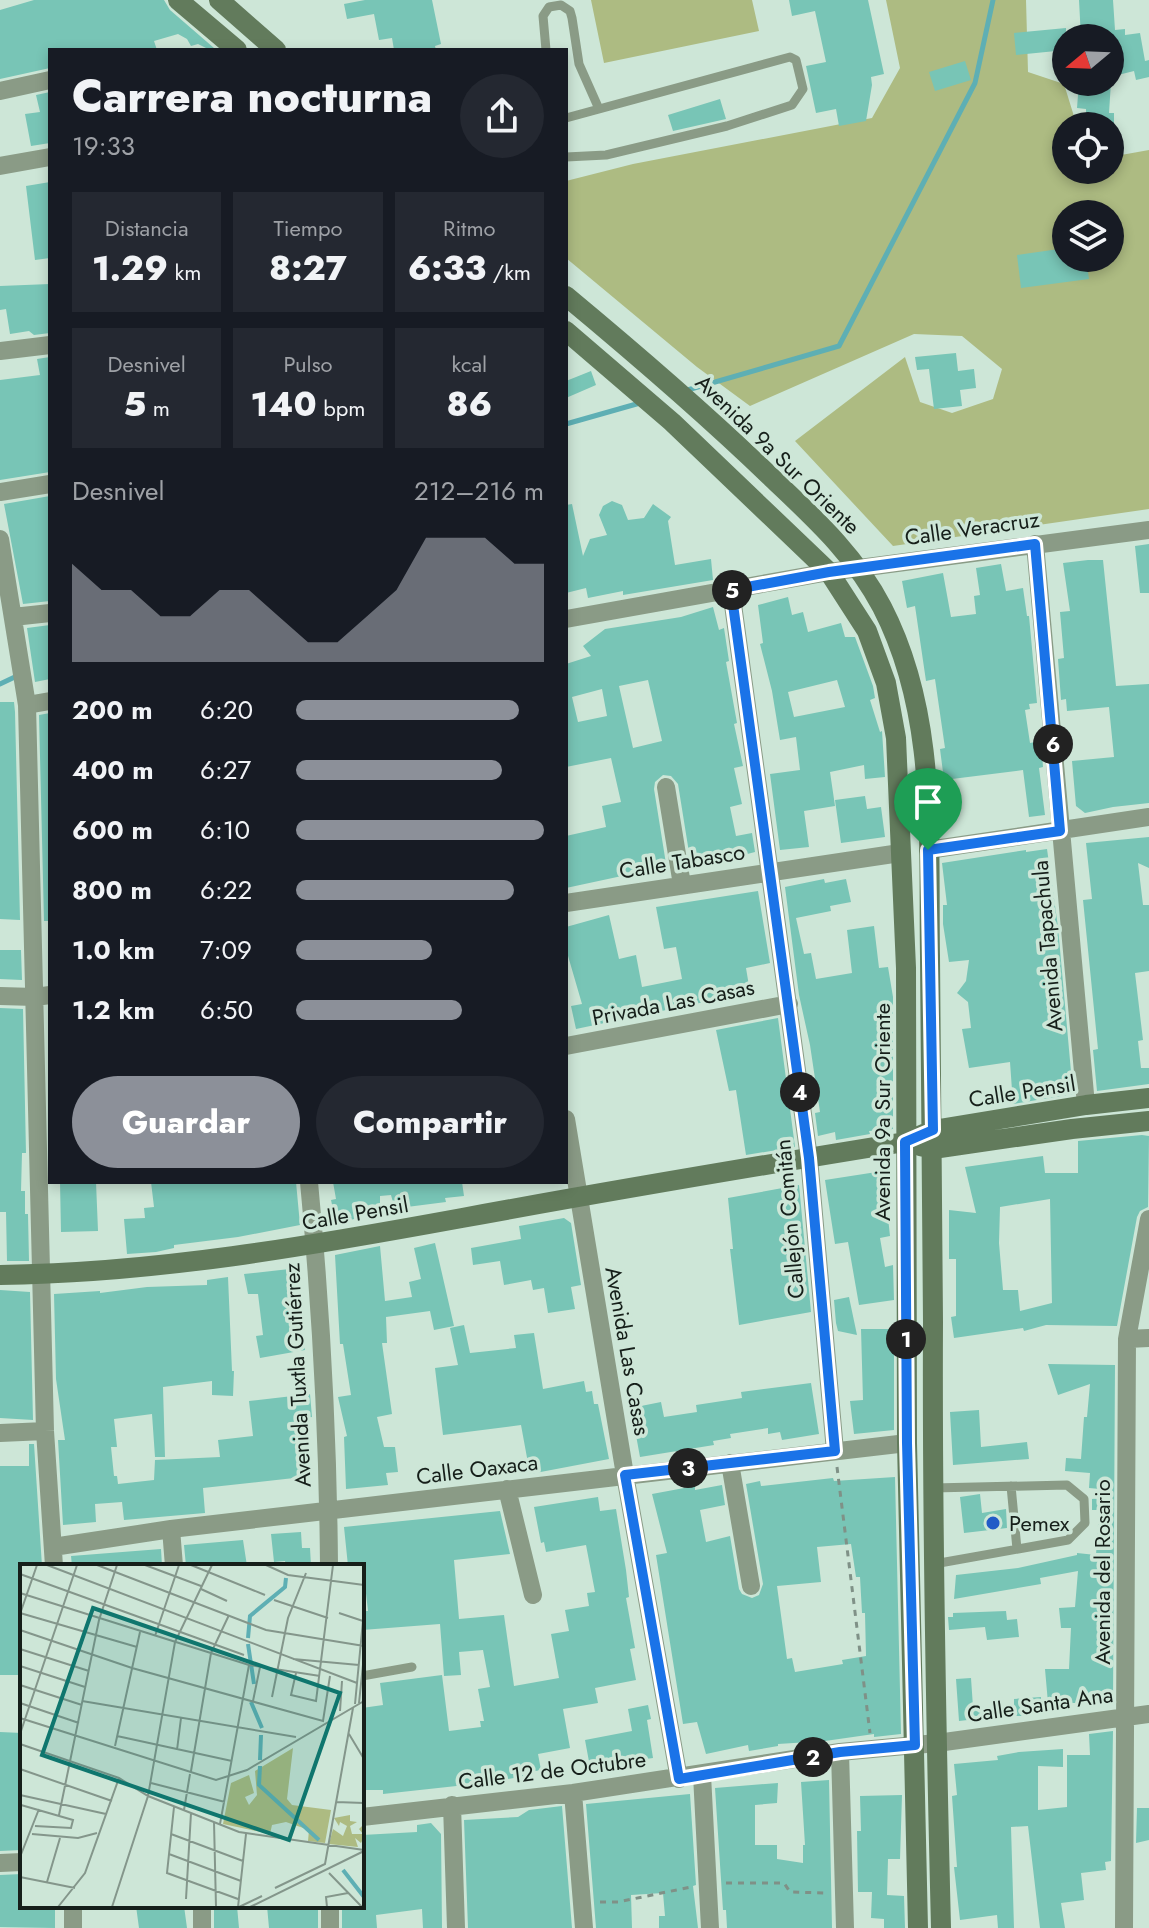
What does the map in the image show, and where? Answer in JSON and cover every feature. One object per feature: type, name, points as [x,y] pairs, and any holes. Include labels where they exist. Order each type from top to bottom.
[{"type":"main road","points":[[178,0],[230,48]]},
{"type":"main road","points":[[219,0],[274,48]]},
{"type":"main road","name":"Avenida 9a Sur Oriente","points":[[568,298],[694,405],[816,520],[859,568],[905,657],[918,703],[926,771],[928,850],[933,1140],[933,1488],[941,1928]]},
{"type":"main road","name":"Avenida 9a Sur Oriente","points":[[568,333],[672,422],[829,572],[867,631],[886,683],[896,738],[906,968],[907,1443],[918,1928]]},
{"type":"main road","name":"Calle Pensil","points":[[933,1140],[1086,1105],[1149,1098]]},
{"type":"main road","name":"Calle Pensil","points":[[0,1275],[169,1266],[315,1246],[905,1142],[1149,1121]]},
{"type":"street","points":[[0,91],[48,80]]},
{"type":"street","points":[[0,166],[48,157]]},
{"type":"street","points":[[0,351],[48,345]]},
{"type":"street","points":[[0,492],[48,484]]},
{"type":"street","name":"Calle Veracruz","points":[[568,619],[829,572],[1149,530]]},
{"type":"street","points":[[0,539],[26,696],[42,996],[45,1431],[54,1564]]},
{"type":"street","name":"Avenida Tapachula","points":[[1035,544],[1086,1105]]},
{"type":"street","name":"Callejón Comitán","points":[[731,590],[809,1158],[835,1451]]},
{"type":"street","points":[[13,617],[48,613]]},
{"type":"street","points":[[26,696],[48,701]]},
{"type":"street","points":[[666,787],[682,885]]},
{"type":"street","points":[[928,850],[1149,817]]},
{"type":"street","name":"Calle Tabasco","points":[[568,903],[900,853]]},
{"type":"street","points":[[0,996],[42,996]]},
{"type":"street","name":"Privada Las Casas","points":[[568,1046],[789,1004]]},
{"type":"street","name":"Avenida Las Casas","points":[[568,1132],[679,1779]]},
{"type":"street","name":"Avenida Tuxtla Gutiérrez","points":[[309,1184],[315,1246],[329,1564]]},
{"type":"street","name":"Avenida del Rosario","points":[[1124,1928],[1127,1339],[1149,1219]]},
{"type":"street","points":[[1127,1339],[1149,1338]]},
{"type":"street","points":[[0,1433],[45,1431]]},
{"type":"street","name":"Calle Oaxaca","points":[[53,1547],[171,1529],[907,1443]]},
{"type":"street","points":[[730,1463],[751,1586]]},
{"type":"street","points":[[507,1489],[533,1595]]},
{"type":"street","points":[[171,1529],[174,1564]]},
{"type":"street","name":"Calle Santa Ana","points":[[937,1743],[1149,1714]]},
{"type":"street","name":"Calle 12 de Octubre","points":[[364,1817],[679,1779],[840,1752],[937,1743]]},
{"type":"street","points":[[840,1752],[845,1928]]},
{"type":"street","points":[[702,1775],[710,1928]]},
{"type":"street","points":[[573,1793],[584,1928]]},
{"type":"street","points":[[452,1805],[456,1928]]},
{"type":"street","points":[[0,1863],[20,1862]]},
{"type":"lane","points":[[546,48],[543,16],[549,7],[561,5],[570,11],[579,64],[599,109]]},
{"type":"lane","points":[[568,117],[790,57],[796,60],[803,89],[792,105],[727,126],[606,155],[568,157]]},
{"type":"lane","points":[[933,1488],[1067,1485],[1084,1499],[1085,1523],[1068,1540],[934,1564]]},
{"type":"lane","points":[[1011,1486],[1017,1549]]},
{"type":"lane","points":[[364,1676],[412,1667]]},
{"type":"path","points":[[835,1451],[871,1749]]},
{"type":"path","points":[[581,1902],[618,1902],[708,1883],[784,1883],[790,1892],[845,1894]]},
{"type":"green space","points":[[591,0],[752,0],[759,31],[604,63]]},
{"type":"green space","points":[[886,0],[1026,0],[1028,72],[1052,80],[1052,96],[1068,96],[1073,112],[1052,112],[1052,184],[1124,184],[1124,154],[1149,150],[1149,509],[893,546],[795,441],[905,357],[920,402],[952,413],[993,399],[1002,369],[962,336],[914,334],[750,406],[697,367],[568,260],[568,180],[633,164],[872,118],[900,68]]},
{"type":"building","points":[[34,0],[164,0],[170,10],[214,48],[198,44],[191,46],[187,39],[178,34],[154,41],[156,48],[48,48],[48,68],[0,79],[0,10]]},
{"type":"building","points":[[365,0],[432,0],[441,44],[436,48],[394,48],[392,38],[379,40],[374,14],[347,19],[344,4]]},
{"type":"building","points":[[789,0],[868,0],[884,74],[871,77],[866,121],[839,126],[836,109],[816,113],[806,66],[826,62],[815,11],[792,16]]},
{"type":"building","points":[[1079,0],[1113,0],[1115,24],[1080,24]]},
{"type":"building","points":[[1052,29],[1052,51],[1016,55],[1014,33]]},
{"type":"building","points":[[1124,29],[1125,35],[1140,33],[1145,61],[1149,60],[1149,77],[1136,80],[1134,71],[1124,74]]},
{"type":"building","points":[[965,61],[971,80],[935,91],[929,72]]},
{"type":"building","points":[[48,92],[48,143],[31,146],[25,114],[40,112],[36,95]]},
{"type":"building","points":[[1078,96],[1110,96],[1109,112],[1086,112],[1086,109],[1077,108]]},
{"type":"building","points":[[720,99],[726,119],[673,131],[668,115]]},
{"type":"building","points":[[48,182],[48,258],[35,260],[26,186]]},
{"type":"building","points":[[1052,250],[1052,272],[1088,272],[1089,279],[1021,288],[1017,255]]},
{"type":"building","points":[[48,284],[48,333],[34,335],[29,331],[10,334],[6,309],[0,310],[0,286]]},
{"type":"building","points":[[956,353],[958,371],[974,369],[976,388],[960,390],[962,406],[934,409],[929,369],[917,370],[915,357]]},
{"type":"building","points":[[48,357],[48,472],[0,480],[0,380],[40,375],[37,359]]},
{"type":"building","points":[[591,371],[596,385],[568,397],[568,380]]},
{"type":"building","points":[[48,496],[48,601],[23,604],[4,504]]},
{"type":"building","points":[[612,501],[622,505],[628,520],[644,518],[653,504],[671,517],[668,521],[675,565],[711,559],[713,580],[623,595],[623,591],[588,598],[586,588],[568,592],[568,505],[572,504],[583,556],[590,539],[607,535],[599,515],[603,506]]},
{"type":"building","points":[[1149,544],[1149,593],[1140,593],[1135,546]]},
{"type":"building","points":[[1103,560],[1116,686],[1149,684],[1149,803],[1085,813],[1076,806],[1072,761],[1114,757],[1109,707],[1067,711],[1066,699],[1061,700],[1058,659],[1064,658],[1060,612],[1070,611],[1063,563]]},
{"type":"building","points":[[1001,564],[1006,591],[1023,588],[1029,616],[1037,703],[1029,704],[1030,709],[1025,710],[1030,743],[1041,741],[1043,767],[1039,768],[1045,815],[1029,817],[1023,770],[944,780],[940,749],[945,748],[935,679],[926,681],[915,606],[907,608],[902,581],[943,573],[951,617],[976,614],[974,596],[980,595],[976,568]]},
{"type":"building","points":[[788,597],[792,615],[803,612],[808,632],[841,623],[845,637],[855,637],[873,686],[875,698],[870,700],[882,731],[885,777],[865,779],[864,765],[830,772],[835,806],[804,811],[809,847],[780,850],[770,774],[800,770],[796,737],[780,740],[760,644],[763,643],[758,605]],"holes":[[[837,680],[845,707],[794,717],[788,692]]]},
{"type":"building","points":[[713,607],[719,630],[724,628],[729,661],[726,662],[737,723],[734,724],[743,766],[734,768],[742,804],[730,807],[736,836],[752,833],[755,852],[705,865],[691,865],[678,784],[671,776],[663,775],[655,782],[654,789],[667,870],[660,872],[659,868],[568,888],[568,836],[606,827],[602,806],[621,802],[611,758],[568,767],[568,663],[591,656],[583,646],[605,629],[681,617]],"holes":[[[648,680],[662,741],[633,748],[619,686]],[[602,689],[607,716],[578,722],[572,697]]]},
{"type":"building","points":[[48,625],[48,679],[35,682],[27,628]]},
{"type":"building","points":[[0,702],[14,702],[15,712],[20,920],[0,919]]},
{"type":"building","points":[[48,713],[48,921],[44,921],[39,715]]},
{"type":"building","points":[[865,796],[867,809],[881,807],[885,837],[841,843],[835,800]]},
{"type":"building","points":[[1149,837],[1149,868],[1138,863],[1143,905],[1149,905],[1149,971],[1135,973],[1143,1040],[1138,1041],[1141,1068],[1149,1068],[1149,1084],[1097,1091],[1093,1050],[1098,1049],[1083,900],[1092,899],[1086,843]]},
{"type":"building","points":[[1047,849],[1058,927],[1073,1094],[1013,1104],[1010,1062],[969,1068],[962,1029],[971,1028],[968,1002],[957,993],[966,981],[969,960],[949,962],[943,924],[943,905],[947,905],[942,863]]},
{"type":"building","points":[[824,879],[825,883],[846,879],[851,902],[830,906],[831,911],[796,918],[804,954],[811,953],[816,979],[852,973],[847,930],[874,926],[879,968],[888,967],[893,997],[893,1129],[869,1131],[870,1134],[836,1140],[835,1132],[818,1136],[815,1113],[820,1112],[799,995],[785,887]]},
{"type":"building","points":[[758,891],[770,963],[746,968],[747,993],[576,1029],[571,1006],[582,1004],[568,956],[568,926],[609,915],[619,959],[636,955],[642,987],[682,979],[676,947],[664,949],[656,907]]},
{"type":"building","points":[[0,950],[21,950],[22,980],[0,979]]},
{"type":"building","points":[[0,1008],[23,1009],[26,1153],[22,1153],[21,1191],[25,1191],[25,1214],[28,1214],[29,1261],[7,1261],[6,1212],[0,1212]]},
{"type":"building","points":[[778,1018],[795,1147],[746,1155],[736,1090],[729,1091],[716,1030]]},
{"type":"building","points":[[1149,1136],[1148,1207],[1140,1211],[1137,1217],[1117,1326],[1046,1325],[1024,1331],[1023,1328],[954,1338],[951,1317],[956,1316],[956,1259],[949,1259],[949,1210],[976,1213],[965,1167],[1043,1156],[1045,1173],[1078,1173],[1078,1141]],"holes":[[[1050,1199],[1052,1303],[1020,1311],[1018,1290],[1003,1290],[1000,1207]]]},
{"type":"building","points":[[883,1171],[890,1236],[880,1238],[885,1267],[893,1265],[894,1300],[859,1305],[848,1242],[835,1244],[825,1180]]},
{"type":"building","points":[[60,1184],[96,1184],[98,1231],[61,1232]]},
{"type":"building","points":[[151,1184],[296,1184],[300,1225],[174,1245],[174,1248],[156,1252],[127,1254],[124,1219],[145,1218],[144,1208],[154,1207]]},
{"type":"building","points":[[333,1184],[462,1184],[464,1196],[445,1198],[446,1202],[399,1208],[399,1205],[394,1206],[391,1195],[380,1196],[380,1209],[336,1223],[331,1200],[336,1199]]},
{"type":"building","points":[[799,1185],[811,1312],[739,1325],[730,1249],[733,1249],[728,1198]]},
{"type":"building","points":[[564,1218],[571,1223],[581,1285],[571,1287],[575,1309],[548,1313],[544,1288],[533,1290],[531,1280],[504,1285],[500,1261],[473,1265],[471,1248],[521,1239],[519,1226]]},
{"type":"building","points":[[435,1243],[454,1326],[434,1330],[430,1311],[386,1317],[387,1343],[382,1343],[392,1414],[377,1417],[384,1447],[395,1447],[398,1472],[386,1473],[388,1485],[346,1489],[344,1437],[347,1436],[338,1397],[351,1395],[343,1344],[340,1344],[335,1255],[380,1246],[385,1301],[412,1297],[409,1282],[421,1279],[414,1248]]},
{"type":"building","points":[[299,1268],[303,1309],[297,1310],[305,1350],[260,1358],[256,1336],[263,1335],[258,1294],[248,1294],[244,1274]]},
{"type":"building","points":[[228,1277],[233,1396],[212,1395],[212,1381],[163,1387],[165,1457],[155,1457],[152,1414],[114,1419],[117,1447],[111,1447],[114,1476],[117,1476],[118,1484],[154,1480],[155,1460],[220,1457],[218,1440],[253,1436],[249,1401],[310,1394],[312,1417],[306,1418],[312,1476],[203,1488],[205,1513],[124,1520],[122,1502],[95,1504],[96,1522],[63,1525],[58,1440],[65,1440],[56,1379],[54,1294],[207,1285],[207,1280]]},
{"type":"building","points":[[0,1290],[30,1292],[33,1420],[0,1418]]},
{"type":"building","points":[[849,1297],[857,1335],[838,1331],[836,1323],[834,1300]]},
{"type":"building","points":[[464,1325],[470,1353],[516,1348],[514,1335],[534,1333],[543,1389],[584,1381],[586,1392],[592,1391],[594,1404],[598,1404],[609,1459],[530,1474],[521,1425],[443,1435],[435,1368],[458,1365],[450,1328]]},
{"type":"building","points":[[861,1329],[894,1329],[894,1430],[854,1434],[850,1401],[863,1400]]},
{"type":"building","points":[[1048,1364],[1115,1365],[1113,1703],[1048,1703],[1045,1669],[1069,1669],[1071,1628],[1061,1628],[1059,1608],[1075,1607],[1078,1571],[1040,1578],[1041,1584],[954,1599],[956,1575],[1018,1568],[1077,1553],[1096,1555],[1099,1510],[1092,1510],[1092,1499],[1100,1498],[1100,1489],[1089,1488],[1090,1473],[1065,1471],[1066,1458],[1081,1459],[1090,1384],[1058,1395]]},
{"type":"building","points":[[811,1383],[819,1434],[782,1440],[780,1432],[768,1434],[768,1428],[730,1434],[731,1438],[713,1441],[714,1445],[640,1457],[631,1408],[661,1402],[664,1417],[697,1412],[696,1405],[742,1398],[741,1392]]},
{"type":"building","points":[[979,1410],[981,1447],[1027,1442],[1029,1459],[953,1465],[950,1412]]},
{"type":"building","points":[[29,1444],[34,1444],[42,1564],[20,1564],[20,1675],[0,1675],[0,1466],[29,1466]]},
{"type":"building","points":[[895,1477],[901,1734],[778,1744],[749,1751],[748,1745],[706,1754],[697,1722],[683,1724],[656,1555],[667,1553],[652,1494],[695,1486],[695,1490],[722,1485],[725,1505],[700,1510],[706,1542],[730,1536],[739,1589],[742,1594],[752,1598],[759,1595],[763,1584],[746,1484],[760,1481],[761,1486],[833,1478],[834,1481]],"holes":[[[851,1544],[856,1577],[860,1577],[862,1613],[865,1613],[866,1656],[842,1660],[843,1664],[795,1672],[792,1658],[787,1659],[777,1586],[821,1582],[817,1547]]]},
{"type":"building","points":[[980,1494],[982,1513],[1006,1509],[1007,1528],[964,1533],[960,1497]]},
{"type":"building","points":[[598,1497],[600,1511],[616,1509],[626,1570],[629,1597],[626,1598],[635,1648],[630,1649],[636,1680],[595,1688],[598,1703],[563,1709],[570,1748],[538,1754],[541,1770],[525,1773],[526,1776],[484,1783],[383,1794],[383,1790],[364,1790],[364,1708],[383,1705],[380,1683],[442,1675],[449,1731],[481,1727],[480,1721],[484,1721],[478,1689],[490,1687],[483,1650],[459,1652],[461,1675],[444,1676],[440,1624],[364,1630],[364,1611],[368,1611],[364,1564],[348,1564],[344,1527],[500,1511],[510,1554],[454,1560],[459,1619],[504,1615],[514,1686],[559,1678],[551,1634],[569,1631],[565,1610],[589,1606],[587,1593],[595,1592],[586,1545],[546,1552],[544,1542],[541,1543],[534,1507]]},
{"type":"building","points":[[301,1532],[302,1548],[310,1548],[311,1564],[274,1562],[271,1534]]},
{"type":"building","points":[[243,1540],[247,1564],[186,1564],[184,1545]]},
{"type":"building","points":[[161,1549],[162,1564],[72,1564],[71,1556]]},
{"type":"building","points":[[1006,1611],[1007,1620],[1017,1619],[1019,1637],[987,1640],[985,1627],[949,1630],[948,1617],[953,1617],[953,1613]]},
{"type":"building","points":[[971,1678],[973,1707],[983,1706],[985,1718],[959,1721],[956,1679]]},
{"type":"building","points":[[1041,1697],[1041,1713],[1027,1712],[1026,1716],[1014,1716],[1014,1699]]},
{"type":"building","points":[[648,1705],[651,1719],[647,1720],[653,1758],[590,1767],[585,1740],[632,1731],[628,1709]]},
{"type":"building","points":[[1113,1731],[1111,1861],[1105,1862],[1106,1870],[1081,1873],[1084,1900],[1061,1903],[1065,1928],[1040,1928],[1028,1826],[1011,1827],[1014,1928],[998,1928],[997,1915],[960,1920],[954,1867],[957,1867],[952,1796],[957,1795],[954,1764],[998,1760],[997,1756],[1019,1752],[1063,1749],[1063,1767],[1038,1766],[1038,1810],[1067,1807],[1067,1755],[1090,1755],[1089,1734]]},
{"type":"building","points":[[0,1732],[20,1733],[20,1850],[0,1851]]},
{"type":"building","points":[[829,1780],[832,1928],[727,1928],[726,1910],[723,1910],[715,1788],[778,1783],[777,1803],[755,1805],[755,1845],[777,1845],[777,1859],[803,1863],[805,1845],[801,1782]]},
{"type":"building","points":[[690,1794],[696,1885],[693,1886],[698,1928],[659,1928],[659,1916],[665,1916],[663,1893],[631,1895],[632,1928],[596,1928],[586,1804]]},
{"type":"building","points":[[902,1795],[900,1859],[888,1859],[887,1895],[904,1896],[905,1928],[884,1928],[884,1919],[871,1918],[872,1892],[858,1892],[860,1796]]},
{"type":"building","points":[[562,1806],[572,1928],[468,1928],[464,1820],[518,1817],[529,1810]]},
{"type":"building","points":[[1137,1808],[1149,1808],[1149,1840],[1136,1843]]},
{"type":"building","points":[[431,1823],[441,1834],[442,1928],[423,1928],[422,1909],[376,1915],[377,1928],[342,1928],[342,1908],[364,1908],[364,1835],[417,1832],[417,1825]]},
{"type":"building","points":[[20,1874],[20,1908],[55,1908],[55,1928],[0,1927],[0,1875]]},
{"type":"building","points":[[136,1908],[184,1908],[187,1928],[139,1928]]},
{"type":"building","points":[[214,1908],[237,1908],[239,1928],[214,1928]]},
{"type":"building","points":[[267,1908],[318,1908],[318,1928],[269,1928]]},
{"type":"waterway","points":[[684,391],[839,346],[975,83],[993,0]]},
{"type":"waterway","points":[[568,423],[640,403]]},
{"type":"waterway","points":[[0,684],[19,675]]},
{"type":"place","name":"Pemex","points":[[993,1523]]},
{"type":"route","points":[[1035,544],[1060,831],[928,850],[933,1130],[905,1142],[907,1443],[915,1745],[840,1752],[679,1779],[625,1475],[835,1451],[809,1158],[731,590],[829,572],[1035,544]]}]
